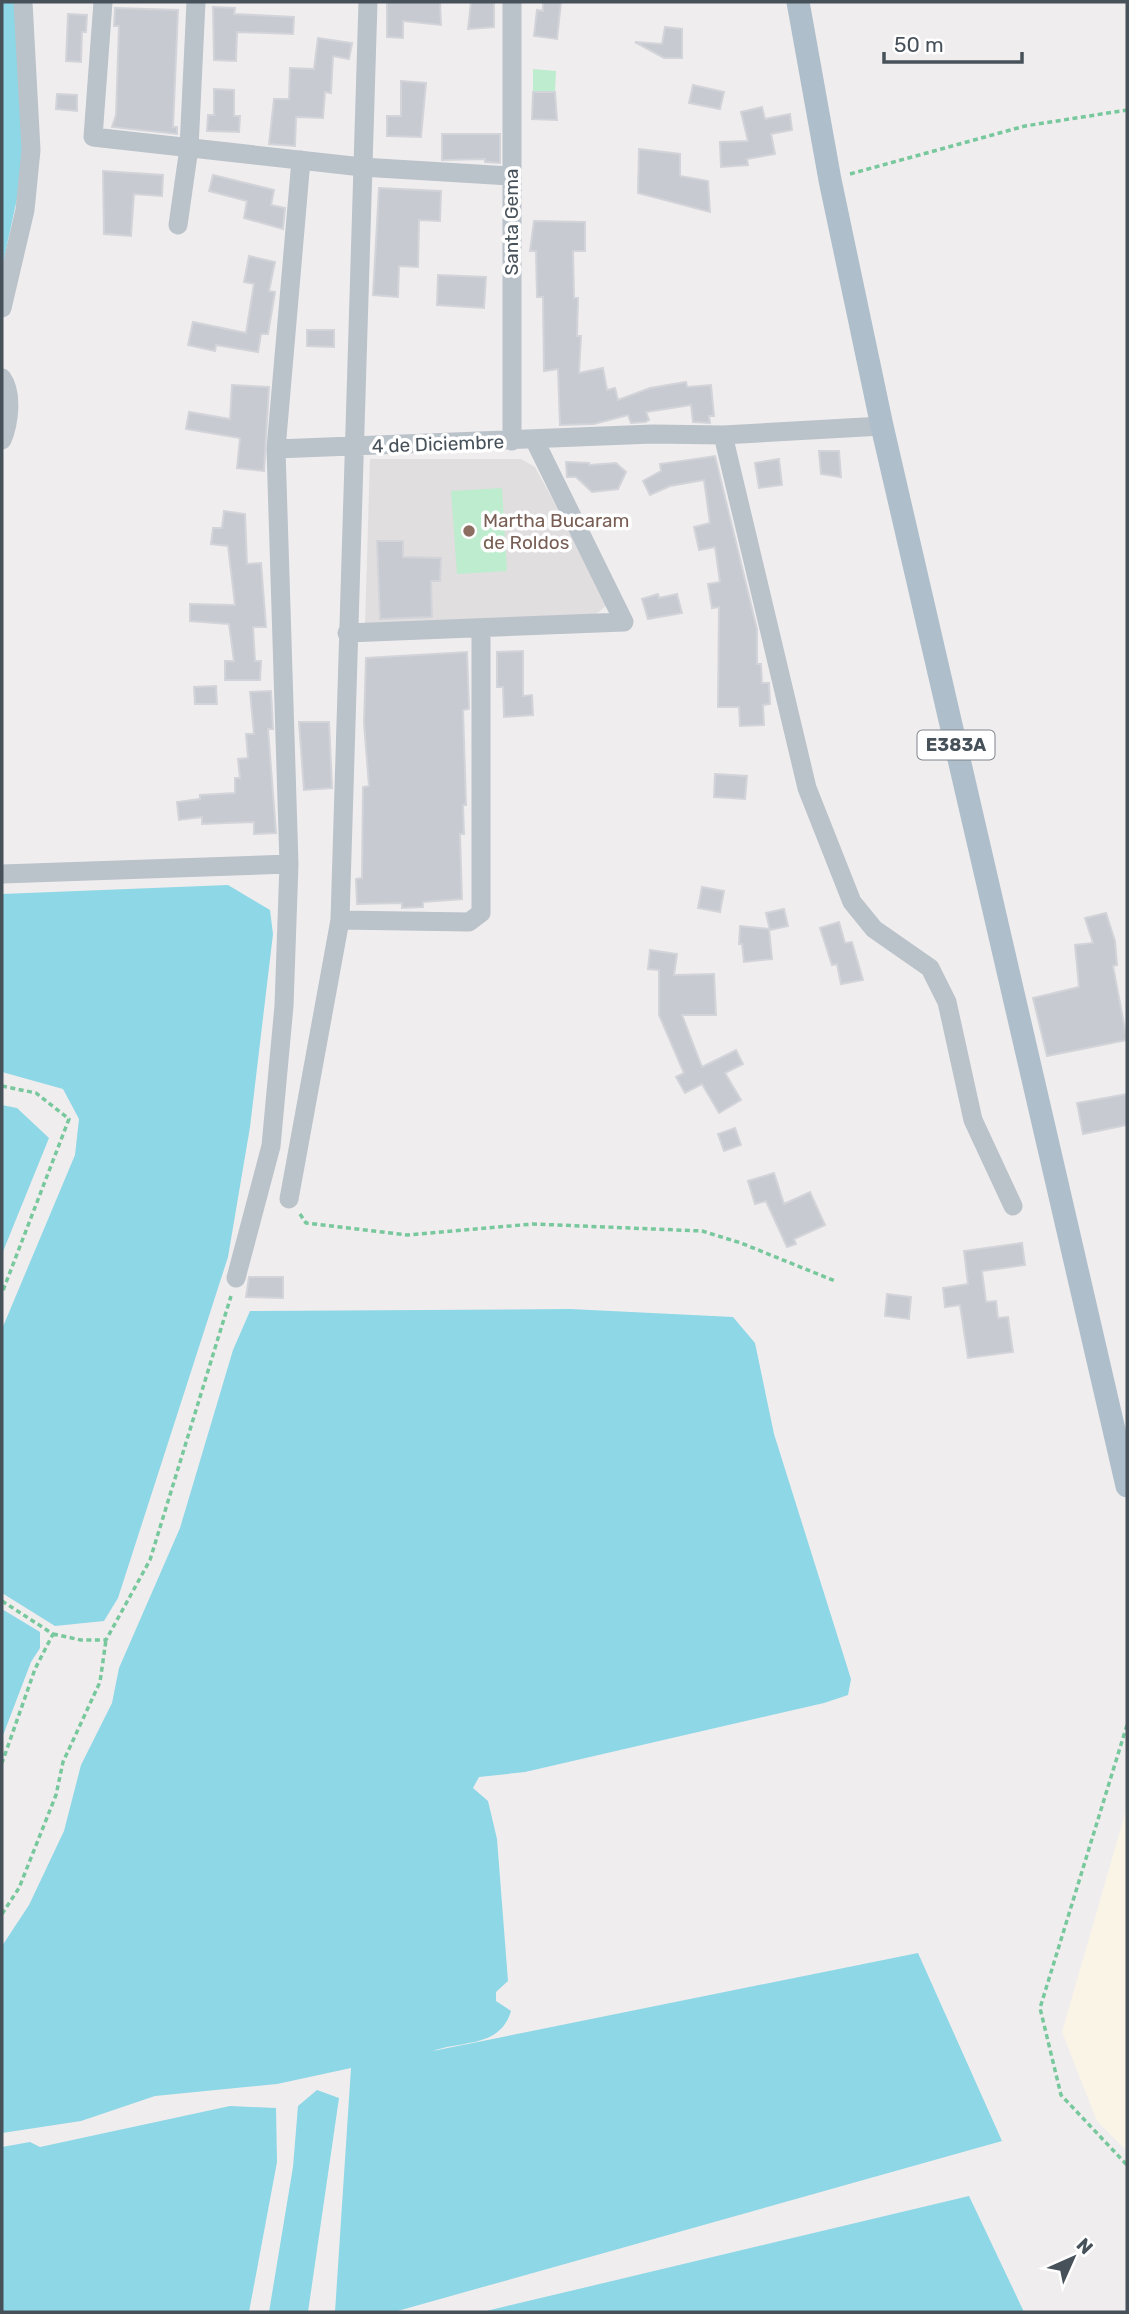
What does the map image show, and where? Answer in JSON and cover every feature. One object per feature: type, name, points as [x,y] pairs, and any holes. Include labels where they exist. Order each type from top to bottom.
[{"type":"main road","name":"E383A","points":[[798,2],[830,180],[882,426],[1127,1486]]},
{"type":"street","points":[[2,308],[25,209],[31,150],[30,84],[23,2]]},
{"type":"street","points":[[103,2],[93,137],[362,167],[510,176]]},
{"type":"street","points":[[178,225],[189,148],[196,2]]},
{"type":"street","name":"4 de Diciembre","points":[[368,2],[355,447],[653,434],[723,435],[882,426]]},
{"type":"street","name":"Santa Gema","points":[[512,2],[512,441]]},
{"type":"street","points":[[236,1278],[271,1146],[284,1006],[289,864],[276,449],[301,160]]},
{"type":"street","points":[[2,379],[8,386],[7,429],[2,440]]},
{"type":"street","points":[[723,435],[807,788],[852,902],[874,929],[930,968],[947,1002],[973,1120],[1013,1206]]},
{"type":"street","points":[[346,633],[481,630],[624,622],[534,439]]},
{"type":"street","points":[[276,449],[355,447],[346,633],[340,920],[289,1199]]},
{"type":"street","points":[[340,920],[469,922],[481,913],[481,630]]},
{"type":"street","points":[[2,874],[289,864]]},
{"type":"path","points":[[830,180],[1025,126],[1127,110]]},
{"type":"path","points":[[2,1086],[36,1093],[69,1119],[2,1293]]},
{"type":"path","points":[[289,1199],[306,1223],[407,1235],[533,1224],[702,1231],[741,1243],[835,1282]]},
{"type":"path","points":[[2,1914],[19,1888],[56,1795],[63,1762],[100,1682],[106,1640],[149,1560],[236,1278]]},
{"type":"path","points":[[2,1601],[53,1634],[81,1640],[106,1640]]},
{"type":"path","points":[[2,1763],[35,1669],[53,1634]]},
{"type":"path","points":[[1127,1725],[1040,2008],[1061,2095],[1127,2165]]},
{"type":"shaded area","name":"Martha Bucaram de Roldos","points":[[370,459],[521,459],[535,467],[605,596],[606,606],[595,615],[365,624]]},
{"type":"shaded area","points":[[1127,1807],[1127,2151],[1097,2121],[1062,2032]]},
{"type":"green space","points":[[533,69],[556,71],[555,92],[533,92]]},
{"type":"green space","points":[[502,488],[507,571],[457,574],[451,491]]},
{"type":"water","points":[[2,2],[18,2],[23,171],[2,268]]},
{"type":"water","points":[[228,885],[270,910],[273,934],[250,1127],[228,1257],[118,1598],[104,1621],[55,1626],[2,1593],[2,1329],[75,1155],[79,1119],[63,1089],[2,1072],[2,894]]},
{"type":"water","points":[[2,1105],[17,1108],[49,1138],[2,1254]]},
{"type":"water","points":[[570,1309],[733,1317],[755,1343],[774,1434],[851,1679],[848,1695],[824,1703],[525,1772],[479,1777],[473,1788],[488,1801],[497,1839],[508,1981],[496,1992],[496,2001],[511,2011],[506,2023],[489,2037],[433,2051],[918,1953],[1002,2141],[394,2312],[335,2312],[351,2068],[277,2084],[155,2096],[81,2121],[2,2133],[2,1946],[29,1905],[64,1831],[81,1765],[112,1703],[119,1668],[180,1528],[233,1350],[250,1311]]},
{"type":"water","points":[[2,1609],[40,1632],[40,1648],[31,1662],[2,1738]]},
{"type":"water","points":[[317,2090],[339,2098],[308,2312],[269,2312],[293,2167],[298,2106]]},
{"type":"water","points":[[230,2106],[276,2108],[277,2162],[249,2312],[2,2312],[2,2147],[30,2142],[40,2147]]},
{"type":"water","points":[[969,2196],[1024,2312],[482,2312]]},
{"type":"building","points":[[387,2],[440,2],[441,25],[403,21],[403,38],[387,37]]},
{"type":"building","points":[[471,2],[494,2],[494,27],[468,29]]},
{"type":"building","points":[[543,2],[561,2],[557,39],[534,36],[537,10],[543,11]]},
{"type":"building","points":[[213,7],[235,8],[234,14],[294,17],[293,34],[237,32],[236,61],[214,60]]},
{"type":"building","points":[[115,8],[178,10],[173,127],[177,127],[177,134],[112,127],[116,115],[119,26],[114,26]]},
{"type":"building","points":[[68,14],[87,15],[86,32],[82,32],[81,62],[66,61]]},
{"type":"building","points":[[665,27],[682,29],[682,58],[664,58],[635,42],[662,44]]},
{"type":"building","points":[[318,38],[352,43],[349,59],[333,56],[331,93],[325,92],[323,118],[296,117],[295,146],[269,144],[274,99],[289,99],[290,68],[314,69]]},
{"type":"building","points":[[401,81],[426,83],[421,137],[387,136],[387,116],[401,116]]},
{"type":"building","points":[[693,85],[724,92],[720,109],[689,103]]},
{"type":"building","points":[[214,89],[234,90],[234,116],[240,116],[239,132],[207,131],[208,115],[214,115]]},
{"type":"building","points":[[533,92],[555,92],[557,120],[532,119]]},
{"type":"building","points":[[57,94],[77,95],[77,111],[56,109]]},
{"type":"building","points":[[762,107],[765,119],[790,114],[792,130],[771,134],[775,154],[747,159],[748,165],[721,167],[720,142],[748,141],[741,112]]},
{"type":"building","points":[[442,134],[500,134],[500,163],[485,162],[485,159],[442,160]]},
{"type":"building","points":[[639,149],[680,154],[680,176],[708,181],[710,212],[638,193]]},
{"type":"building","points":[[103,171],[163,175],[162,196],[134,194],[131,236],[104,234]]},
{"type":"building","points":[[213,175],[274,190],[271,205],[285,208],[283,229],[244,218],[247,201],[209,191]]},
{"type":"building","points":[[379,188],[441,191],[440,221],[419,220],[418,267],[399,266],[398,297],[373,295]]},
{"type":"building","points":[[534,221],[585,222],[585,251],[573,251],[574,298],[578,298],[577,336],[581,336],[579,373],[603,368],[607,390],[615,388],[618,400],[650,388],[686,382],[687,387],[711,385],[714,416],[709,416],[710,423],[693,422],[691,405],[646,412],[649,420],[645,422],[631,423],[628,415],[594,424],[560,425],[558,369],[544,371],[543,297],[537,297],[536,251],[530,251]]},
{"type":"building","points":[[249,256],[275,262],[269,291],[275,292],[268,334],[261,334],[258,352],[216,345],[215,351],[188,345],[193,322],[246,333],[254,284],[244,282]]},
{"type":"building","points":[[438,275],[486,277],[484,308],[437,305]]},
{"type":"building","points":[[307,330],[334,330],[334,347],[307,346]]},
{"type":"building","points":[[232,385],[269,387],[264,471],[237,468],[240,438],[186,429],[189,412],[230,419]]},
{"type":"building","points":[[819,451],[839,451],[841,477],[821,474]]},
{"type":"building","points":[[715,456],[757,629],[757,664],[761,664],[762,683],[769,683],[770,704],[763,705],[764,725],[740,726],[739,707],[718,707],[719,607],[712,608],[708,584],[720,582],[715,547],[699,550],[694,527],[710,523],[704,480],[670,486],[650,495],[643,481],[661,471],[660,464]]},
{"type":"building","points":[[779,459],[782,485],[759,488],[755,463]]},
{"type":"building","points":[[566,462],[589,465],[616,463],[626,472],[618,489],[592,492],[576,477],[567,477]]},
{"type":"building","points":[[224,511],[245,514],[247,564],[261,563],[266,627],[253,627],[255,661],[261,661],[260,680],[225,680],[225,661],[234,661],[229,624],[190,621],[190,604],[235,605],[228,546],[211,544],[213,528],[222,528]]},
{"type":"building","points":[[377,541],[403,541],[403,557],[441,558],[440,581],[431,581],[432,617],[380,619]]},
{"type":"building","points":[[658,594],[659,598],[677,594],[682,613],[648,619],[642,599]]},
{"type":"building","points":[[523,651],[523,696],[532,695],[533,715],[504,717],[503,687],[497,687],[497,652]]},
{"type":"building","points":[[467,652],[469,709],[463,710],[466,805],[463,805],[464,834],[460,834],[462,899],[423,902],[423,907],[402,908],[402,903],[357,904],[356,879],[362,878],[363,787],[369,786],[364,723],[366,658]]},
{"type":"building","points":[[216,686],[217,704],[195,704],[194,687]]},
{"type":"building","points":[[271,691],[273,729],[268,729],[276,833],[254,834],[254,822],[202,824],[202,817],[179,820],[177,802],[200,799],[200,795],[235,793],[235,778],[240,778],[238,759],[248,758],[246,734],[254,734],[250,692]]},
{"type":"building","points":[[299,722],[329,722],[332,788],[304,790]]},
{"type":"building","points":[[715,774],[747,776],[745,799],[714,797]]},
{"type":"building","points":[[702,887],[724,891],[720,912],[698,908]]},
{"type":"building","points":[[784,909],[788,926],[770,930],[766,913]]},
{"type":"building","points":[[1106,913],[1115,941],[1117,965],[1113,966],[1127,1040],[1047,1056],[1033,998],[1079,987],[1075,945],[1093,943],[1085,918]]},
{"type":"building","points":[[839,922],[845,943],[852,942],[863,980],[841,984],[837,964],[832,965],[820,928]]},
{"type":"building","points":[[740,926],[769,929],[772,959],[744,962],[742,944],[739,944]]},
{"type":"building","points":[[650,950],[677,954],[674,975],[714,974],[716,1015],[682,1015],[702,1067],[736,1050],[743,1064],[725,1073],[741,1100],[719,1113],[702,1084],[685,1093],[676,1077],[684,1073],[659,1015],[659,970],[648,969]]},
{"type":"building","points":[[1127,1094],[1127,1125],[1083,1134],[1077,1103]]},
{"type":"building","points":[[735,1128],[741,1145],[724,1151],[718,1134]]},
{"type":"building","points":[[774,1173],[784,1204],[810,1192],[825,1225],[794,1239],[796,1244],[787,1247],[766,1201],[755,1204],[748,1181]]},
{"type":"building","points":[[1022,1243],[1025,1265],[982,1271],[986,1302],[996,1301],[998,1318],[1008,1317],[1013,1352],[968,1358],[960,1305],[945,1307],[943,1288],[968,1284],[964,1251]]},
{"type":"building","points":[[249,1277],[283,1277],[283,1298],[246,1297]]},
{"type":"building","points":[[887,1294],[911,1297],[909,1319],[885,1316]]},
{"type":"place","name":"Martha Bucaram de Roldos","points":[[469,531]]}]
